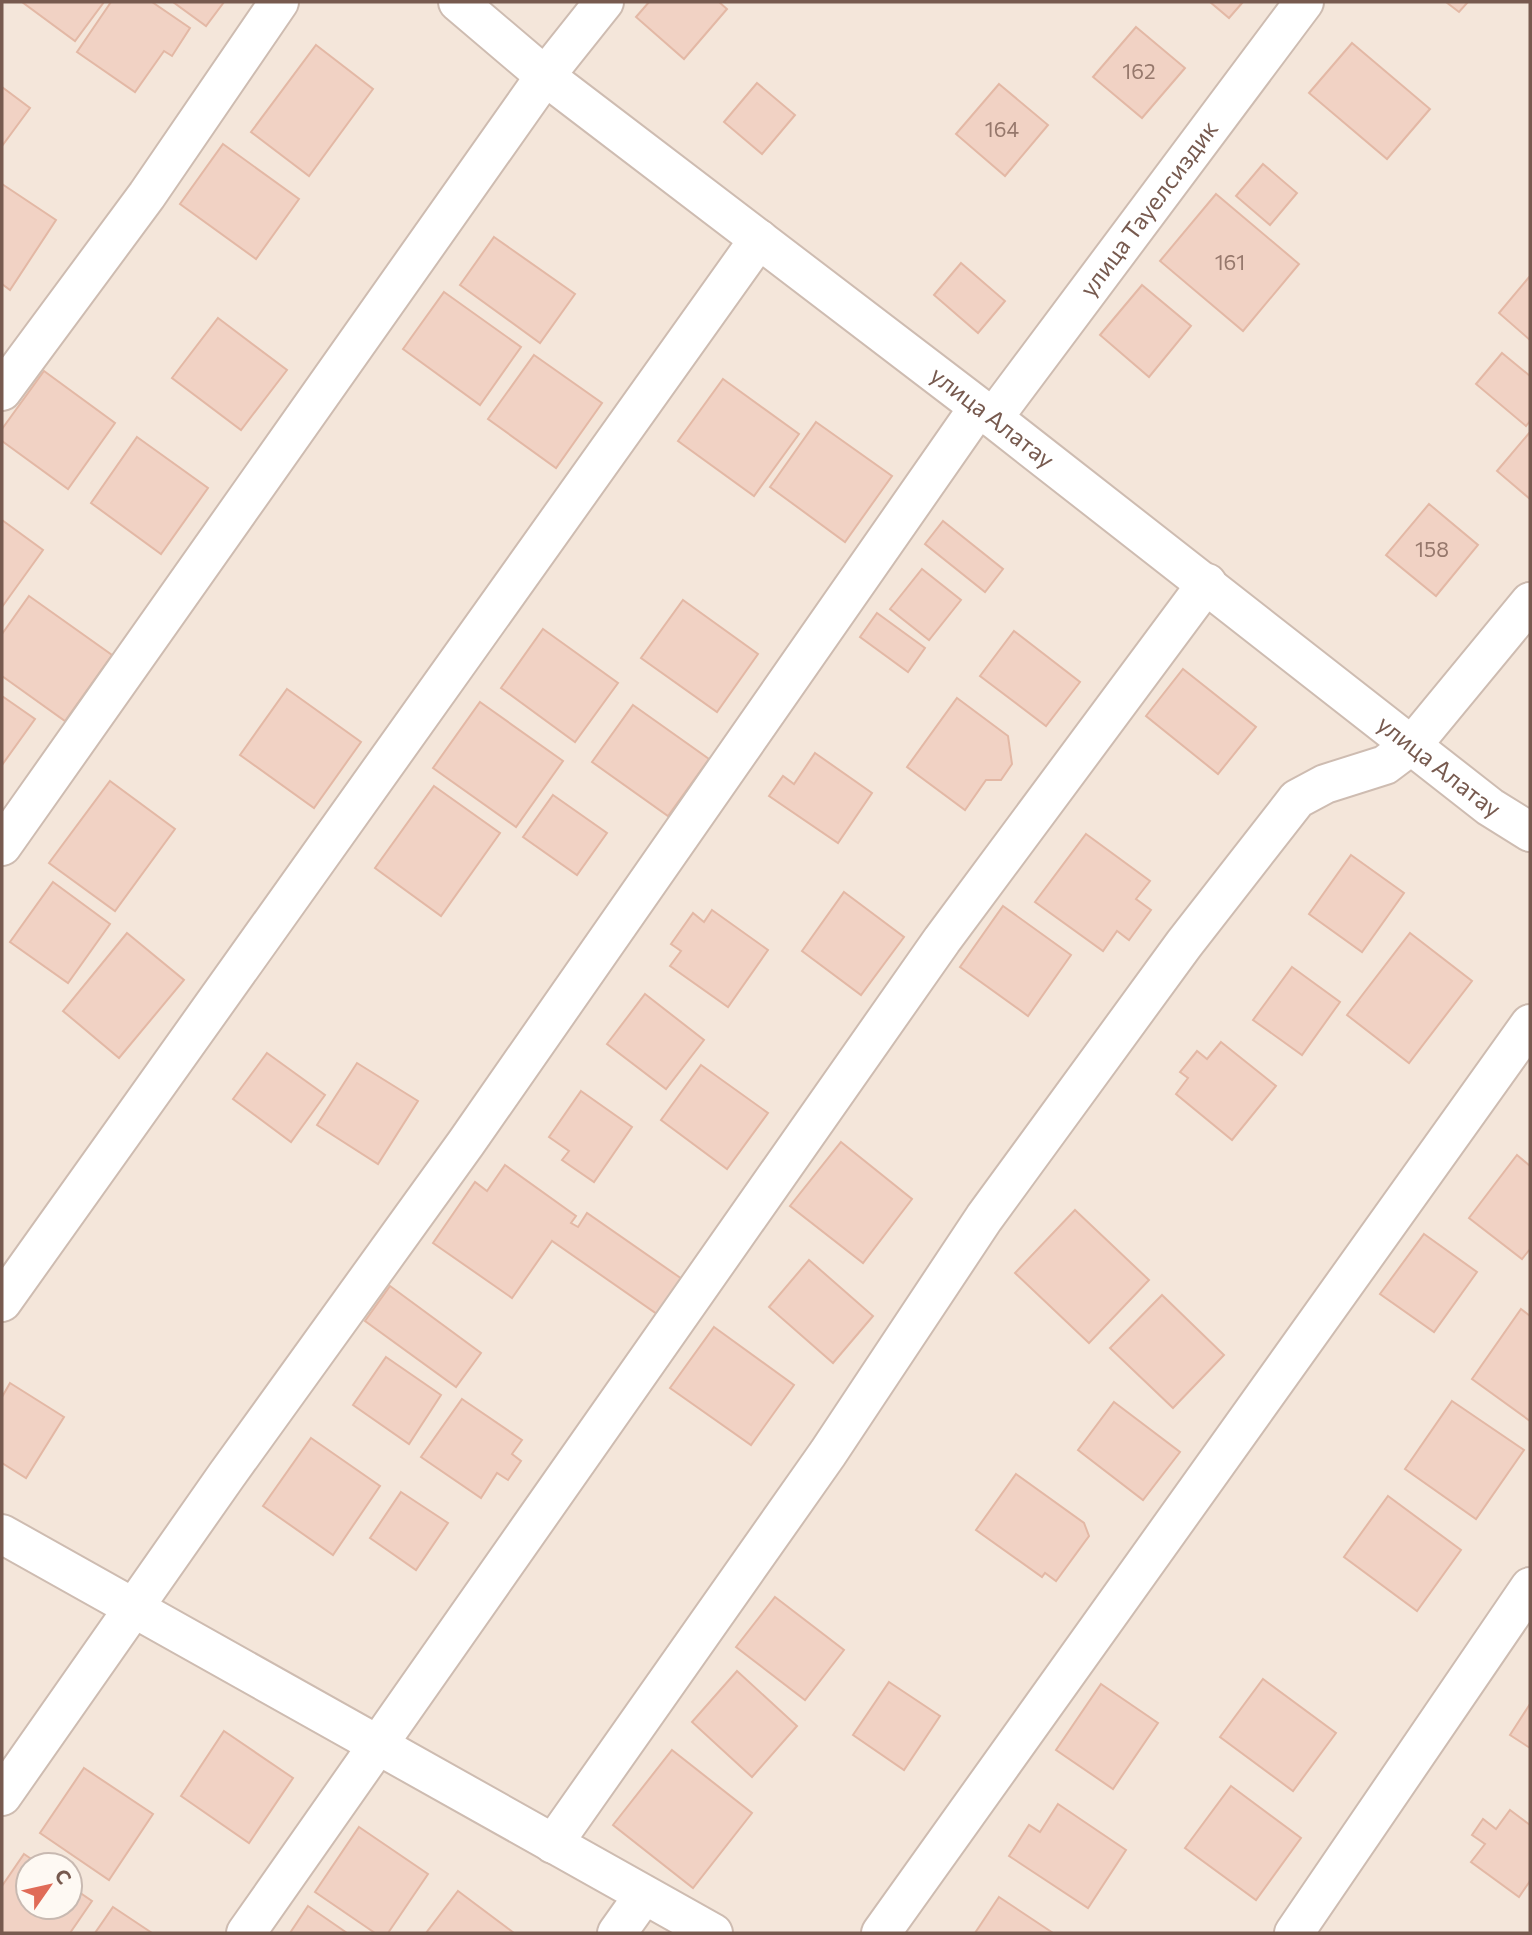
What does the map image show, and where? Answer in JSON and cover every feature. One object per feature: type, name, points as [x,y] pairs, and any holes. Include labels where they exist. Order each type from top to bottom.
[{"type":"street","points":[[2,391],[147,195],[279,2]]},
{"type":"street","name":"улица Алатау","points":[[458,2],[545,76],[1206,583],[1490,807],[1530,832]]},
{"type":"street","points":[[2,846],[545,76],[604,2]]},
{"type":"street","name":"улица Тауелсиздик","points":[[2,1796],[133,1607],[986,413],[1304,2]]},
{"type":"street","points":[[2,1302],[759,239]]},
{"type":"street","points":[[246,1933],[942,940],[1206,583]]},
{"type":"street","points":[[553,1844],[828,1453],[984,1218],[1224,892],[1297,799],[1325,784],[1385,765],[1413,744],[1530,602]]},
{"type":"street","points":[[881,1933],[1530,1024]]},
{"type":"street","points":[[2,1534],[713,1933]]},
{"type":"street","points":[[1294,1933],[1530,1587]]},
{"type":"street","points":[[617,1933],[644,1895]]},
{"type":"shaded area","points":[[2,2],[1530,2],[1530,1933],[2,1933]]},
{"type":"building","points":[[22,2],[104,2],[75,41]]},
{"type":"building","points":[[111,2],[152,2],[190,28],[172,56],[164,51],[135,92],[77,52]]},
{"type":"building","points":[[173,2],[224,2],[206,26]]},
{"type":"building","points":[[649,2],[719,2],[727,9],[684,59],[636,17]]},
{"type":"building","points":[[1210,2],[1243,2],[1229,18]]},
{"type":"building","points":[[1446,2],[1468,2],[1459,12]]},
{"type":"building","points":[[1136,27],[1185,68],[1142,118],[1093,77]]},
{"type":"building","points":[[1352,43],[1430,109],[1387,159],[1309,93]]},
{"type":"building","points":[[316,45],[373,89],[309,176],[251,132]]},
{"type":"building","points":[[757,83],[795,115],[762,154],[724,122]]},
{"type":"building","points":[[999,84],[1048,125],[1005,176],[956,134]]},
{"type":"building","points":[[2,87],[30,108],[2,146]]},
{"type":"building","points":[[223,144],[299,199],[256,259],[180,204]]},
{"type":"building","points":[[1263,164],[1297,193],[1270,225],[1236,196]]},
{"type":"building","points":[[2,184],[56,220],[10,290],[2,284]]},
{"type":"building","points":[[1216,194],[1299,264],[1243,331],[1160,261]]},
{"type":"building","points":[[494,237],[575,294],[540,343],[460,285]]},
{"type":"building","points":[[961,263],[1005,301],[978,333],[934,295]]},
{"type":"building","points":[[1530,276],[1530,340],[1499,313]]},
{"type":"building","points":[[1142,285],[1191,326],[1149,377],[1100,335]]},
{"type":"building","points":[[444,292],[521,347],[480,405],[403,349]]},
{"type":"building","points":[[218,318],[287,370],[241,430],[172,378]]},
{"type":"building","points":[[1502,353],[1530,376],[1530,421],[1526,426],[1476,384]]},
{"type":"building","points":[[534,355],[602,403],[556,468],[488,419]]},
{"type":"building","points":[[44,371],[115,423],[68,489],[2,441],[2,429]]},
{"type":"building","points":[[723,379],[799,434],[754,496],[678,441]]},
{"type":"building","points":[[816,422],[892,476],[845,542],[770,487]]},
{"type":"building","points":[[1530,432],[1530,499],[1497,471]]},
{"type":"building","points":[[137,437],[208,488],[161,554],[91,503]]},
{"type":"building","points":[[1429,504],[1478,545],[1436,596],[1386,555]]},
{"type":"building","points":[[2,520],[43,550],[2,607]]},
{"type":"building","points":[[943,521],[1003,569],[985,592],[925,544]]},
{"type":"building","points":[[922,569],[961,600],[929,640],[890,609]]},
{"type":"building","points":[[29,596],[112,655],[65,721],[2,676],[2,634]]},
{"type":"building","points":[[683,600],[758,654],[717,712],[641,658]]},
{"type":"building","points":[[877,613],[925,648],[908,672],[860,637]]},
{"type":"building","points":[[543,629],[618,683],[575,742],[501,688]]},
{"type":"building","points":[[1014,631],[1080,682],[1046,726],[980,676]]},
{"type":"building","points":[[1183,669],[1256,727],[1218,774],[1146,716]]},
{"type":"building","points":[[287,689],[361,742],[314,808],[240,755]]},
{"type":"building","points":[[2,696],[35,719],[2,765]]},
{"type":"building","points":[[957,698],[1008,736],[1012,764],[1001,780],[986,780],[965,810],[907,767]]},
{"type":"building","points":[[480,702],[563,761],[516,827],[433,768]]},
{"type":"building","points":[[633,705],[709,759],[668,816],[592,762]]},
{"type":"building","points":[[815,753],[872,793],[838,843],[769,796],[783,776],[794,784]]},
{"type":"building","points":[[110,781],[175,829],[115,911],[49,863]]},
{"type":"building","points":[[434,786],[500,833],[441,916],[375,868]]},
{"type":"building","points":[[553,795],[607,833],[577,875],[523,837]]},
{"type":"building","points":[[1086,834],[1150,881],[1136,899],[1151,910],[1129,940],[1117,931],[1103,951],[1035,902]]},
{"type":"building","points":[[1351,855],[1404,893],[1362,952],[1309,914]]},
{"type":"building","points":[[53,882],[110,924],[68,983],[10,942]]},
{"type":"building","points":[[844,892],[904,937],[861,995],[802,951]]},
{"type":"building","points":[[1003,906],[1071,955],[1028,1016],[960,967]]},
{"type":"building","points":[[712,910],[768,950],[728,1007],[670,966],[681,951],[671,944],[693,913],[704,922]]},
{"type":"building","points":[[127,933],[184,980],[119,1058],[63,1011]]},
{"type":"building","points":[[1410,933],[1472,981],[1409,1063],[1347,1015]]},
{"type":"building","points":[[1292,967],[1340,1002],[1302,1055],[1253,1020]]},
{"type":"building","points":[[645,994],[704,1040],[666,1089],[607,1044]]},
{"type":"building","points":[[1221,1042],[1276,1086],[1232,1140],[1176,1094],[1188,1078],[1180,1072],[1197,1051],[1207,1059]]},
{"type":"building","points":[[267,1053],[325,1095],[291,1142],[233,1099]]},
{"type":"building","points":[[357,1063],[418,1101],[378,1164],[317,1125]]},
{"type":"building","points":[[701,1065],[768,1113],[727,1169],[661,1120]]},
{"type":"building","points":[[581,1091],[632,1127],[594,1182],[562,1160],[569,1151],[549,1137]]},
{"type":"building","points":[[841,1142],[912,1199],[863,1263],[790,1206]]},
{"type":"building","points":[[1517,1155],[1530,1166],[1530,1249],[1522,1259],[1469,1218]]},
{"type":"building","points":[[505,1165],[576,1216],[571,1223],[578,1227],[587,1213],[682,1279],[657,1314],[552,1241],[512,1298],[433,1243],[475,1182],[487,1191]]},
{"type":"building","points":[[1075,1210],[1149,1280],[1089,1343],[1015,1273]]},
{"type":"building","points":[[1424,1234],[1477,1272],[1434,1332],[1380,1294]]},
{"type":"building","points":[[809,1260],[873,1316],[833,1363],[769,1307]]},
{"type":"building","points":[[390,1286],[481,1353],[456,1387],[365,1321]]},
{"type":"building","points":[[1162,1295],[1224,1355],[1173,1408],[1110,1348]]},
{"type":"building","points":[[1521,1309],[1530,1316],[1530,1421],[1472,1379]]},
{"type":"building","points":[[714,1327],[794,1385],[751,1445],[670,1388]]},
{"type":"building","points":[[386,1357],[441,1395],[409,1444],[353,1405]]},
{"type":"building","points":[[10,1383],[64,1417],[26,1478],[2,1463],[2,1397]]},
{"type":"building","points":[[462,1399],[522,1440],[512,1454],[521,1461],[508,1480],[497,1473],[481,1498],[421,1457]]},
{"type":"building","points":[[1452,1401],[1524,1450],[1476,1519],[1405,1469]]},
{"type":"building","points":[[1114,1402],[1180,1452],[1143,1500],[1078,1450]]},
{"type":"building","points":[[311,1438],[380,1486],[333,1555],[263,1506]]},
{"type":"building","points":[[1016,1474],[1084,1523],[1089,1536],[1056,1581],[1045,1573],[1042,1577],[976,1530]]},
{"type":"building","points":[[401,1492],[448,1523],[416,1570],[370,1538]]},
{"type":"building","points":[[1388,1496],[1461,1550],[1417,1611],[1344,1557]]},
{"type":"building","points":[[775,1597],[844,1650],[805,1700],[736,1647]]},
{"type":"building","points":[[737,1671],[797,1726],[752,1777],[692,1722]]},
{"type":"building","points":[[1263,1679],[1336,1733],[1293,1791],[1220,1737]]},
{"type":"building","points":[[889,1682],[940,1716],[904,1770],[853,1735]]},
{"type":"building","points":[[1101,1684],[1158,1723],[1113,1789],[1056,1750]]},
{"type":"building","points":[[1530,1704],[1530,1748],[1510,1735]]},
{"type":"building","points":[[224,1731],[293,1778],[249,1843],[181,1796]]},
{"type":"building","points":[[672,1750],[752,1813],[693,1888],[613,1825]]},
{"type":"building","points":[[84,1768],[153,1814],[109,1880],[84,1863],[84,1851],[66,1851],[40,1833]]},
{"type":"building","points":[[1231,1786],[1301,1838],[1256,1900],[1185,1848]]},
{"type":"building","points":[[1058,1804],[1126,1850],[1088,1908],[1009,1856],[1029,1825],[1040,1832]]},
{"type":"building","points":[[1510,1810],[1530,1825],[1530,1881],[1519,1897],[1471,1862],[1485,1844],[1472,1835],[1483,1819],[1496,1829]]},
{"type":"building","points":[[359,1827],[428,1874],[388,1933],[375,1933],[315,1892]]},
{"type":"building","points":[[14,1869],[14,1921],[78,1921],[70,1933],[2,1933],[2,1886]]},
{"type":"building","points":[[458,1891],[514,1933],[426,1933]]},
{"type":"building","points":[[84,1896],[92,1901],[84,1913]]},
{"type":"building","points":[[999,1897],[1053,1933],[975,1933]]},
{"type":"building","points":[[308,1906],[347,1933],[290,1933]]},
{"type":"building","points":[[113,1907],[152,1933],[95,1933]]}]
